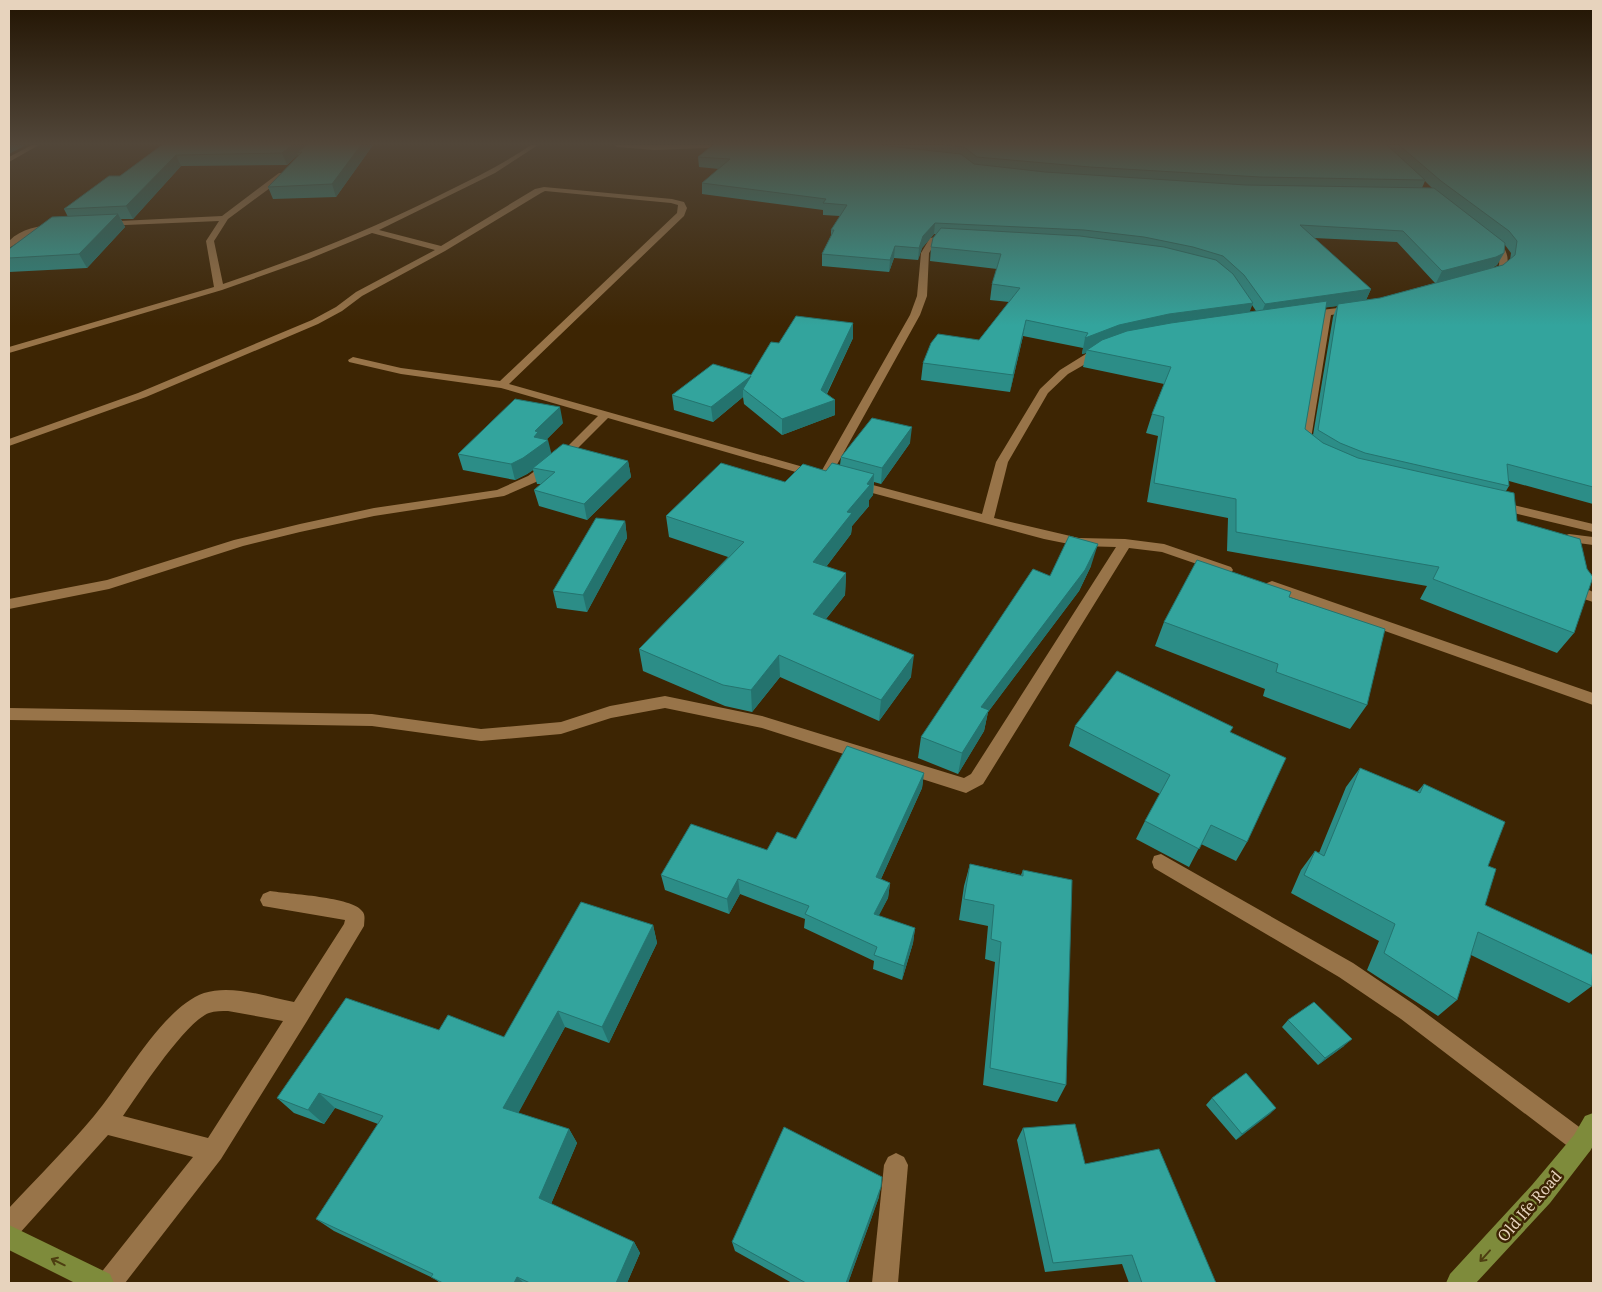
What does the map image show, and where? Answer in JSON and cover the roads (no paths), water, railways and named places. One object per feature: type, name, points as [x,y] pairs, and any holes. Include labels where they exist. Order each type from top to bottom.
[{"type":"main road","name":"Old Ife Road","points":[[1458,1283],[1541,1194],[1588,1133]]},
{"type":"main road","points":[[9,1238],[102,1283]]},
{"type":"street","points":[[97,224],[224,218],[242,205]]},
{"type":"street","points":[[9,350],[219,288],[372,231],[425,205]]},
{"type":"street","points":[[9,443],[142,395],[315,322],[339,309],[366,290],[442,249],[514,205]]},
{"type":"street","points":[[502,385],[681,214],[683,208],[682,205]]},
{"type":"street","points":[[219,288],[210,241],[222,226],[224,218]]},
{"type":"street","points":[[9,246],[19,234],[32,230],[68,226]]},
{"type":"street","points":[[372,231],[442,249]]},
{"type":"street","points":[[1476,277],[1503,267],[1505,254],[1499,246],[1484,234]]},
{"type":"street","points":[[834,478],[915,315],[922,296],[925,253],[929,245],[937,238],[962,239]]},
{"type":"street","points":[[1291,317],[1360,308]]},
{"type":"street","points":[[1313,454],[1304,446],[1327,313]]},
{"type":"street","points":[[987,519],[1002,462],[1044,391],[1064,372],[1093,354],[1111,348]]},
{"type":"street","points":[[353,360],[401,371],[502,385],[1044,535],[1070,540],[1125,543],[1164,548],[1237,574]]},
{"type":"street","points":[[9,604],[109,584],[239,543],[300,528],[374,512],[500,493],[532,479],[571,449],[606,414]]},
{"type":"street","points":[[1488,503],[1593,528]]},
{"type":"street","points":[[1593,542],[1569,538],[1561,544],[1574,561],[1578,589],[1583,594],[1593,597]]},
{"type":"street","points":[[9,714],[372,720],[481,734],[561,728],[610,712],[665,702],[762,722],[966,786],[977,779],[1125,543]]},
{"type":"street","points":[[1256,580],[1593,700]]},
{"type":"street","points":[[1161,862],[1346,970],[1588,1133]]},
{"type":"street","points":[[108,1283],[213,1151],[354,926],[355,916],[346,910],[270,900]]},
{"type":"street","points":[[9,1226],[104,1122],[170,1034],[189,1012],[205,1004],[223,1001],[300,1014]]},
{"type":"street","points":[[104,1122],[213,1151]]},
{"type":"street","points":[[885,1283],[896,1165]]}]
